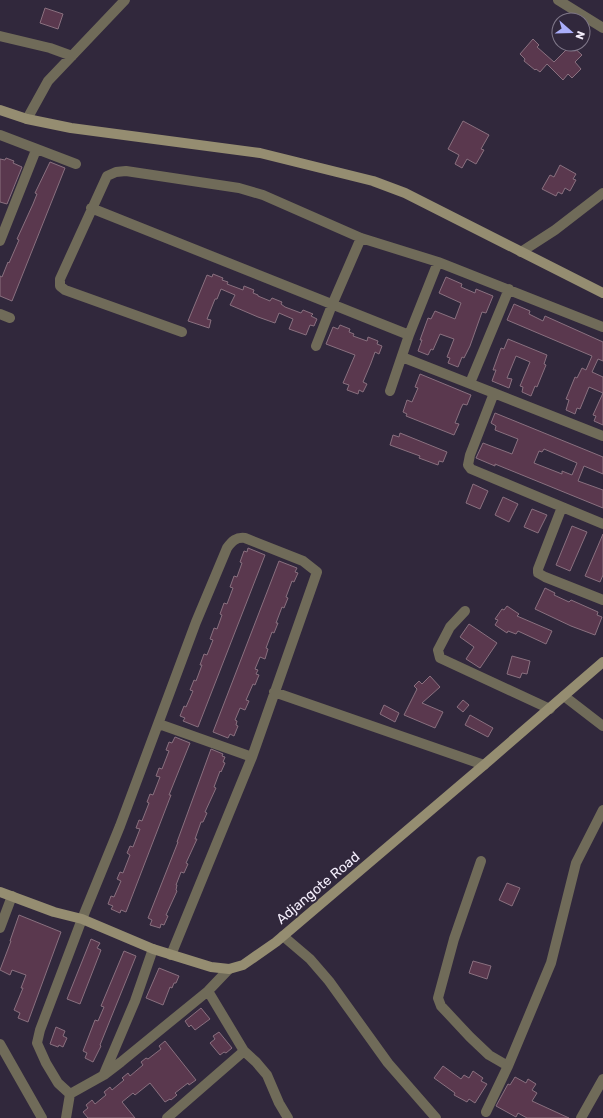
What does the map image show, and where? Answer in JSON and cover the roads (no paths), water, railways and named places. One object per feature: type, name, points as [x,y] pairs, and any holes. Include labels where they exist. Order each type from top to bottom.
[{"type":"street","points":[[27,119],[48,81],[125,0]]},
{"type":"street","points":[[558,0],[603,28]]},
{"type":"street","points":[[0,36],[50,48],[72,56]]},
{"type":"street","points":[[0,110],[27,119],[71,128],[260,153],[373,182],[405,193],[603,293]]},
{"type":"street","points":[[0,135],[76,164]]},
{"type":"street","points":[[0,241],[3,227],[36,150]]},
{"type":"street","points":[[182,332],[65,290],[60,286],[60,279],[91,208],[107,176],[116,172],[126,171],[239,188],[263,195],[361,238],[438,262],[603,326]]},
{"type":"street","points":[[521,252],[555,230],[603,193]]},
{"type":"street","points":[[91,208],[409,335]]},
{"type":"street","points":[[316,346],[361,238]]},
{"type":"street","points":[[390,391],[409,335],[438,262]]},
{"type":"street","points":[[470,383],[510,289]]},
{"type":"street","points":[[0,314],[10,318]]},
{"type":"street","points":[[402,357],[603,436]]},
{"type":"street","points":[[494,393],[470,455],[468,465],[471,469],[603,524]]},
{"type":"street","points":[[562,507],[538,569],[538,573],[545,578],[603,600]]},
{"type":"street","points":[[70,1094],[58,1083],[46,1063],[38,1044],[40,1030],[159,724],[196,622],[227,548],[239,537],[245,538],[303,561],[317,572],[252,757],[171,955]]},
{"type":"street","points":[[465,611],[450,627],[438,650],[440,658],[550,709]]},
{"type":"street","name":"Adjangote Road","points":[[0,892],[54,912],[82,919],[171,955],[212,967],[229,969],[243,965],[283,936],[550,709],[603,662]]},
{"type":"street","points":[[274,692],[484,765]]},
{"type":"street","points":[[564,696],[603,726]]},
{"type":"street","points":[[159,724],[252,757]]},
{"type":"street","points":[[486,1112],[508,1066],[551,963],[576,864],[603,810]]},
{"type":"street","points":[[481,861],[454,940],[438,998],[441,1006],[470,1037],[489,1055],[508,1066]]},
{"type":"street","points":[[0,928],[12,896]]},
{"type":"street","points":[[283,936],[310,959],[329,981],[388,1063],[436,1118]]},
{"type":"street","points":[[104,1075],[135,1001],[153,949]]},
{"type":"street","points":[[70,1094],[104,1075],[126,1058],[208,991],[229,969]]},
{"type":"street","points":[[208,991],[244,1051],[267,1075],[279,1103],[288,1118]]},
{"type":"street","points":[[0,1044],[42,1118]]},
{"type":"street","points":[[167,1118],[244,1051]]},
{"type":"street","points":[[581,1118],[603,1079]]},
{"type":"street","points":[[66,1118],[70,1094]]}]
